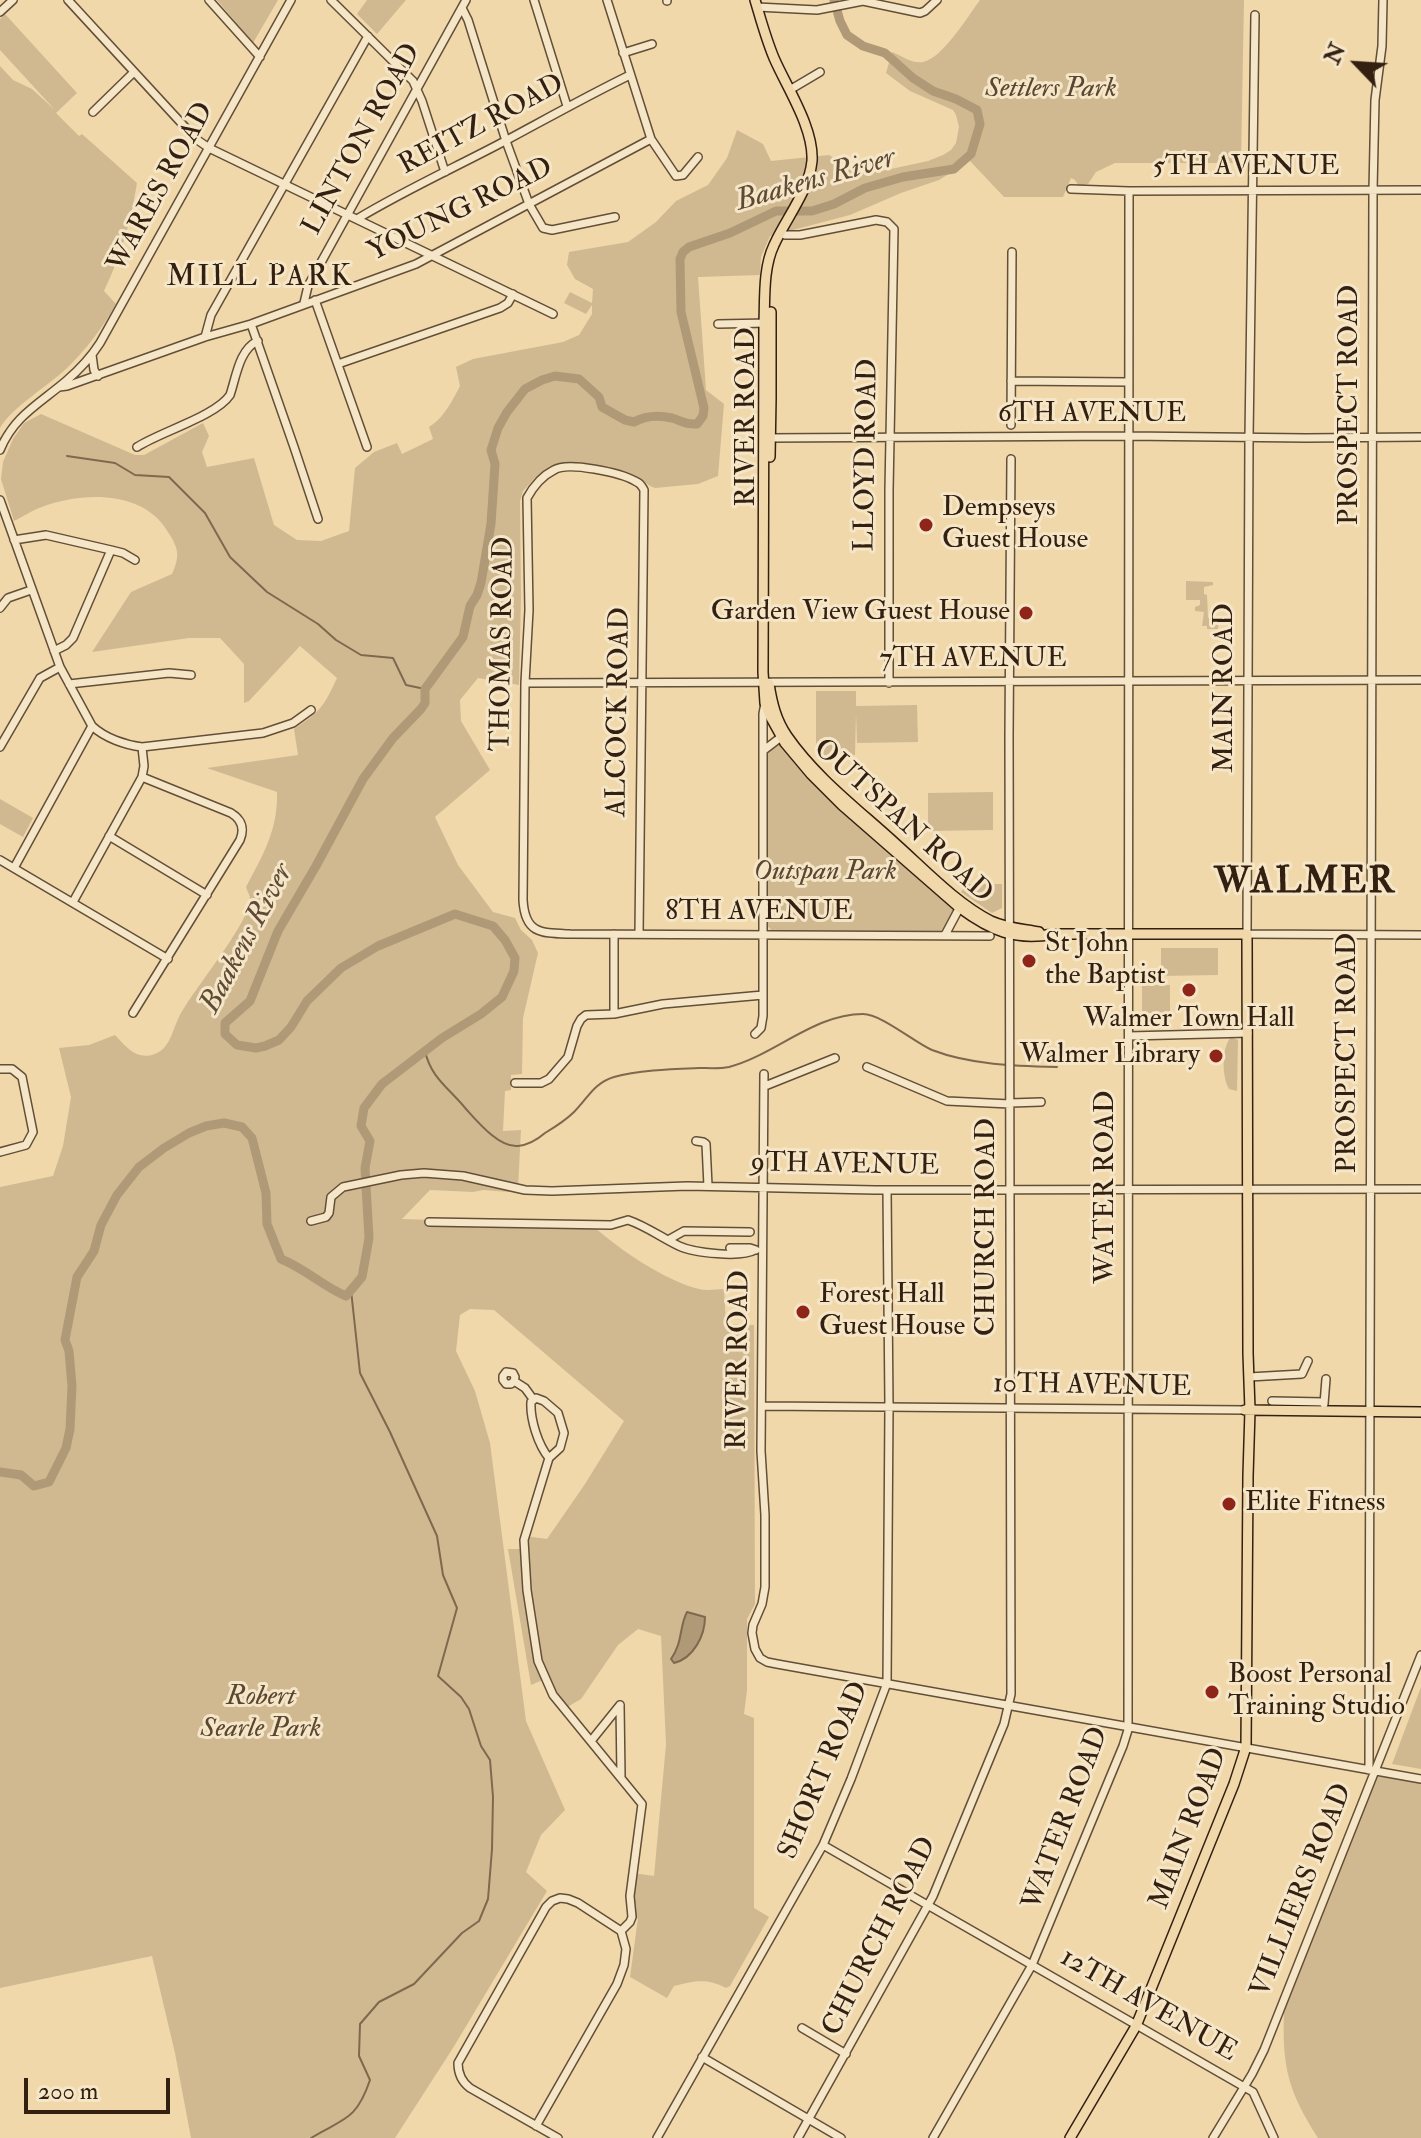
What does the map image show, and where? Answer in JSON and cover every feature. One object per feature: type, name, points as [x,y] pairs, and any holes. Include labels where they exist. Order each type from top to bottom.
[{"type":"main road","points":[[759,3],[813,130],[816,141],[814,161]]},
{"type":"main road","points":[[759,3],[771,51],[803,121],[814,161]]},
{"type":"main road","name":"RIVER ROAD","points":[[766,682],[768,261],[784,233],[814,161]]},
{"type":"main road","name":"OUTSPAN ROAD","points":[[766,682],[765,703],[773,725],[811,774],[842,805],[987,926],[1010,931]]},
{"type":"main road","name":"OUTSPAN ROAD","points":[[766,682],[783,736]]},
{"type":"main road","points":[[1010,931],[1029,937],[1054,934],[1247,934]]},
{"type":"main road","name":"MAIN ROAD","points":[[1070,2138],[1136,2026],[1234,1784],[1246,1747],[1247,934]]},
{"type":"main road","name":"MAIN ROAD","points":[[1248,1360],[1248,1410]]},
{"type":"main road","name":"10TH AVENUE","points":[[1248,1410],[1324,1406],[1421,1412]]},
{"type":"street","points":[[0,11],[13,0]]},
{"type":"street","points":[[68,0],[196,139],[209,148],[553,314]]},
{"type":"street","points":[[209,0],[260,57]]},
{"type":"street","name":"WARES ROAD","points":[[0,450],[16,421],[77,372],[92,355],[291,0]]},
{"type":"street","points":[[331,0],[408,75],[417,88],[445,172]]},
{"type":"street","points":[[534,0],[567,106]]},
{"type":"street","points":[[607,0],[651,139],[676,176],[683,175],[698,157]]},
{"type":"street","points":[[759,3],[817,10],[863,1],[920,13],[937,0]]},
{"type":"street","name":"PROSPECT ROAD","points":[[1372,1770],[1369,1411],[1373,190],[1375,100],[1382,46],[1383,0]]},
{"type":"street","points":[[464,4],[506,141],[529,204],[543,228],[549,231],[615,217]]},
{"type":"street","name":"LINTON ROAD","points":[[304,303],[308,286],[464,4]]},
{"type":"street","name":"MAIN ROAD","points":[[1247,934],[1255,15]]},
{"type":"street","points":[[205,337],[211,315],[368,36]]},
{"type":"street","points":[[623,53],[652,44]]},
{"type":"street","points":[[93,112],[134,72]]},
{"type":"street","points":[[793,88],[820,72]]},
{"type":"street","name":"REITZ ROAD","points":[[357,219],[630,75]]},
{"type":"street","name":"YOUNG ROAD","points":[[59,387],[251,324],[416,264],[651,139]]},
{"type":"street","name":"5TH AVENUE","points":[[1071,189],[1421,190]]},
{"type":"street","name":"WATER ROAD","points":[[933,2138],[1032,1965],[1123,1746],[1128,1726],[1129,191]]},
{"type":"street","name":"LLOYD ROAD","points":[[784,233],[800,235],[876,220],[887,222],[894,229],[889,683]]},
{"type":"street","points":[[1011,425],[1012,252]]},
{"type":"street","points":[[338,364],[500,308],[508,303],[513,294]]},
{"type":"street","points":[[315,300],[367,447]]},
{"type":"street","points":[[718,324],[767,323]]},
{"type":"street","points":[[251,324],[318,519]]},
{"type":"street","points":[[137,447],[226,401],[245,350],[258,341]]},
{"type":"street","points":[[92,355],[98,376]]},
{"type":"street","points":[[1011,381],[1129,382]]},
{"type":"street","name":"6TH AVENUE","points":[[767,438],[1421,437]]},
{"type":"street","name":"CHURCH ROAD","points":[[798,2138],[928,1905],[1010,1705],[1013,1664],[1010,1408],[1011,459]]},
{"type":"street","name":"THOMAS ROAD","points":[[529,926],[523,900],[529,495],[537,483],[553,470],[565,467],[633,480],[644,490]]},
{"type":"street","name":"ALCOCK ROAD","points":[[639,934],[644,490]]},
{"type":"street","points":[[0,500],[60,667],[92,726],[108,737],[142,747],[263,733],[286,726],[311,710]]},
{"type":"street","points":[[14,540],[46,535],[123,553],[135,560]]},
{"type":"street","points":[[54,651],[73,638],[111,550]]},
{"type":"street","points":[[0,608],[8,598],[31,590]]},
{"type":"street","points":[[0,747],[40,678],[60,667]]},
{"type":"street","points":[[69,684],[169,673],[191,675]]},
{"type":"street","name":"7TH AVENUE","points":[[525,683],[1421,680]]},
{"type":"street","points":[[755,1034],[762,1024],[763,995],[765,703]]},
{"type":"street","points":[[14,868],[92,726]]},
{"type":"street","points":[[764,750],[783,736]]},
{"type":"street","points":[[73,902],[142,777],[142,747]]},
{"type":"street","points":[[133,1013],[243,831],[240,820],[231,813],[142,777]]},
{"type":"street","points":[[109,836],[207,895]]},
{"type":"street","points":[[0,860],[168,959]]},
{"type":"street","points":[[945,935],[961,905]]},
{"type":"street","points":[[762,921],[771,934]]},
{"type":"street","name":"8TH AVENUE","points":[[529,926],[544,934],[990,936]]},
{"type":"street","points":[[614,934],[614,1014]]},
{"type":"street","points":[[1247,934],[1421,935]]},
{"type":"street","points":[[515,1083],[547,1081],[568,1057],[577,1026],[587,1015],[763,995]]},
{"type":"street","points":[[1129,1036],[1248,1033]]},
{"type":"street","points":[[765,1086],[835,1058]]},
{"type":"street","points":[[867,1067],[947,1101],[1041,1102]]},
{"type":"street","points":[[0,1069],[12,1069],[22,1077],[33,1132],[26,1145],[0,1152]]},
{"type":"street","name":"RIVER ROAD","points":[[764,1074],[759,1250],[765,1587],[753,1628],[754,1643],[760,1658],[767,1662],[887,1683]]},
{"type":"street","points":[[696,1141],[706,1144],[708,1186]]},
{"type":"street","name":"9TH AVENUE","points":[[311,1221],[328,1215],[331,1197],[343,1187],[408,1174],[463,1176],[535,1191],[598,1191],[665,1186],[887,1190],[1421,1189]]},
{"type":"street","name":"SHORT ROAD","points":[[657,2138],[823,1845],[887,1683],[887,1190]]},
{"type":"street","points":[[429,1222],[611,1225],[628,1220],[685,1249],[751,1253],[759,1250]]},
{"type":"street","points":[[668,1240],[684,1231],[750,1232]]},
{"type":"street","points":[[726,1231],[731,1238],[728,1251]]},
{"type":"street","points":[[1249,1377],[1302,1374],[1308,1361]]},
{"type":"street","points":[[1272,1401],[1324,1406],[1326,1379]]},
{"type":"street","points":[[514,1381],[525,1388],[533,1399],[531,1409],[541,1444],[549,1458]]},
{"type":"street","points":[[533,1399],[541,1399],[552,1406],[563,1423],[564,1433],[557,1452],[549,1458],[524,1540],[527,1589],[538,1661],[547,1683],[564,1709],[641,1800],[630,1896],[632,1917],[621,1931]]},
{"type":"street","name":"10TH AVENUE","points":[[762,1406],[1248,1410]]},
{"type":"street","name":"VILLIERS ROAD","points":[[1213,2138],[1264,2050],[1372,1770],[1421,1655]]},
{"type":"street","points":[[887,1683],[1421,1779]]},
{"type":"street","points":[[591,1741],[620,1705],[621,1776]]},
{"type":"street","name":"12TH AVENUE","points":[[823,1845],[1244,2087]]},
{"type":"street","points":[[536,2126],[617,1984],[626,1949],[621,1931],[573,1901],[560,1898],[549,1903],[460,2058],[458,2067],[463,2082],[470,2088],[536,2126],[558,2138]]},
{"type":"street","points":[[802,2028],[846,2054]]},
{"type":"street","points":[[702,2057],[841,2138]]},
{"type":"street","points":[[1244,2087],[1255,2093],[1274,2138]]},
{"type":"green space","points":[[217,0],[278,0],[253,43]]},
{"type":"green space","points":[[367,0],[406,0],[377,34],[357,14]]},
{"type":"green space","name":"Robert Searle Park","points":[[980,0],[1244,0],[1241,163],[1115,163],[1096,172],[1088,184],[1079,186],[1071,178],[1063,197],[1004,197],[970,161],[939,180],[850,215],[770,236],[761,257],[760,275],[698,277],[706,390],[724,404],[718,476],[698,484],[655,488],[642,480],[582,462],[555,464],[523,491],[520,501],[519,685],[478,678],[460,700],[461,721],[490,770],[435,817],[458,865],[493,912],[515,918],[538,953],[523,1018],[522,1074],[511,1075],[511,1090],[505,1091],[503,1131],[521,1130],[518,1188],[509,1192],[430,1190],[402,1219],[592,1225],[614,1244],[671,1279],[699,1289],[724,1289],[726,1324],[754,1325],[755,1604],[747,1619],[744,1714],[754,1718],[754,1908],[769,1917],[726,1988],[701,1981],[689,1983],[674,1986],[667,1998],[630,1977],[638,1918],[632,1917],[633,1873],[654,1876],[666,1744],[661,1636],[638,1629],[618,1645],[581,1699],[564,1709],[545,1679],[531,1685],[508,1549],[524,1549],[525,1536],[547,1539],[624,1421],[494,1310],[470,1309],[460,1315],[456,1351],[475,1391],[490,1443],[526,1721],[565,1810],[541,1835],[526,1872],[547,1891],[395,2138],[191,2138],[152,1956],[0,1988],[0,1187],[53,1176],[63,1146],[71,1097],[59,1048],[89,1045],[115,1035],[133,1052],[144,1056],[157,1053],[168,1042],[186,1005],[241,924],[250,899],[246,887],[268,842],[277,806],[277,792],[207,768],[298,755],[294,729],[321,707],[337,678],[300,646],[244,703],[244,664],[220,638],[189,638],[92,652],[131,592],[172,574],[177,561],[173,541],[155,516],[142,507],[109,498],[58,502],[38,508],[14,521],[1,479],[3,462],[24,423],[41,414],[135,455],[144,455],[203,423],[209,436],[202,452],[207,467],[254,458],[274,525],[297,540],[321,541],[349,531],[355,468],[374,452],[397,443],[402,454],[433,439],[429,427],[443,414],[460,386],[456,367],[473,359],[563,342],[579,335],[592,314],[592,305],[586,314],[564,303],[570,292],[592,303],[593,289],[575,279],[567,265],[569,252],[628,242],[656,222],[676,201],[708,185],[727,158],[737,130],[763,144],[771,161],[829,155],[859,172],[877,172],[928,161],[951,150],[956,143],[959,127],[953,110],[910,91],[886,73],[892,52],[919,62],[939,53]]},
{"type":"green space","points":[[5,14],[77,93],[56,113],[137,183],[125,238],[104,291],[116,304],[94,338],[73,362],[12,413],[0,428],[0,66],[13,80],[32,89],[55,110],[0,50],[0,19]]},
{"type":"green space","points":[[1186,581],[1213,582],[1213,585],[1204,587],[1204,594],[1207,595],[1208,618],[1219,618],[1218,629],[1202,626],[1204,612],[1195,611],[1200,600],[1186,600]]},
{"type":"green space","points":[[816,691],[856,691],[856,706],[917,705],[918,742],[857,743],[856,714],[855,755],[816,755]]},
{"type":"green space","name":"Outspan Park","points":[[776,745],[783,746],[953,906],[954,912],[947,927],[937,933],[774,932],[766,925],[766,752]]},
{"type":"green space","points":[[993,792],[993,830],[928,831],[928,793]]},
{"type":"green space","points":[[0,799],[33,818],[23,837],[0,824]]},
{"type":"green space","points":[[967,884],[1002,884],[1002,908],[992,913],[961,892]]},
{"type":"green space","points":[[1161,948],[1218,948],[1218,975],[1161,976]]},
{"type":"green space","points":[[1142,985],[1170,985],[1170,1013],[1142,1013]]},
{"type":"green space","points":[[1231,1037],[1238,1040],[1237,1091],[1229,1089],[1224,1070],[1225,1048]]},
{"type":"green space","points":[[1421,1687],[1421,1769],[1392,1764]]},
{"type":"green space","points":[[1385,1775],[1421,1783],[1421,2138],[1318,2138],[1289,2078],[1284,2048],[1284,2012],[1375,1780]]},
{"type":"shaded area","points":[[687,1612],[705,1617],[703,1631],[693,1651],[674,1663],[671,1659]]},
{"type":"waterway","name":"Baakens River","points":[[0,1472],[21,1475],[34,1486],[49,1482],[66,1448],[70,1429],[72,1386],[65,1340],[77,1277],[94,1251],[101,1225],[117,1195],[139,1167],[189,1133],[224,1123],[242,1127],[252,1138],[266,1193],[267,1224],[281,1259],[346,1296],[362,1277],[369,1238],[365,1168],[370,1141],[361,1126],[364,1108],[382,1084],[502,997],[514,971],[515,958],[493,926],[455,914],[378,946],[341,968],[307,1001],[279,1040],[256,1048],[237,1045],[225,1034],[225,1023],[250,1001],[278,931],[363,779],[393,738],[421,709],[425,703],[425,689],[463,637],[470,606],[481,583],[491,524],[495,464],[491,450],[498,428],[525,389],[555,376],[579,379],[599,397],[602,407],[625,420],[634,422],[647,417],[662,417],[697,424],[704,408],[681,312],[680,259],[683,252],[776,211],[812,211],[865,188],[903,177],[954,169],[971,154],[980,124],[977,110],[933,91],[885,53],[863,46],[847,35],[834,0]]},
{"type":"waterway","points":[[67,456],[115,463],[135,475],[169,477],[205,513],[230,557],[267,592],[361,655],[393,658],[406,685],[425,689]]},
{"type":"waterway","points":[[425,1051],[436,1076],[482,1127],[503,1143],[518,1146],[533,1141],[564,1121],[596,1087],[607,1080],[645,1071],[729,1067],[762,1054],[811,1028],[845,1016],[870,1015],[932,1050],[962,1059],[1057,1067]]},
{"type":"waterway","points":[[311,2138],[348,2117],[365,2093],[370,2080],[359,2056],[360,2024],[379,2002],[414,1984],[462,1933],[479,1921],[488,1899],[492,1849],[490,1760],[481,1746],[469,1709],[438,1676],[457,1608],[443,1575],[437,1536],[360,1373],[351,1290]]},
{"type":"place","name":"Dempseys Guest House","points":[[926,525]]},
{"type":"place","name":"Garden View Guest House","points":[[1026,613]]},
{"type":"place","name":"St John the Baptist","points":[[1029,961]]},
{"type":"place","name":"Walmer Town Hall","points":[[1189,990]]},
{"type":"place","name":"Walmer Library","points":[[1216,1056]]},
{"type":"place","name":"Forest Hall Guest House","points":[[803,1312]]},
{"type":"place","name":"Elite Fitness","points":[[1229,1504]]},
{"type":"place","name":"Boost Personal Training Studio","points":[[1212,1692]]},
{"type":"district","name":"MILL PARK","points":[[260,279]]},
{"type":"district","name":"WALMER","points":[[1305,884]]},
{"type":"park label","name":"Settlers Park","points":[[1051,90]]}]
